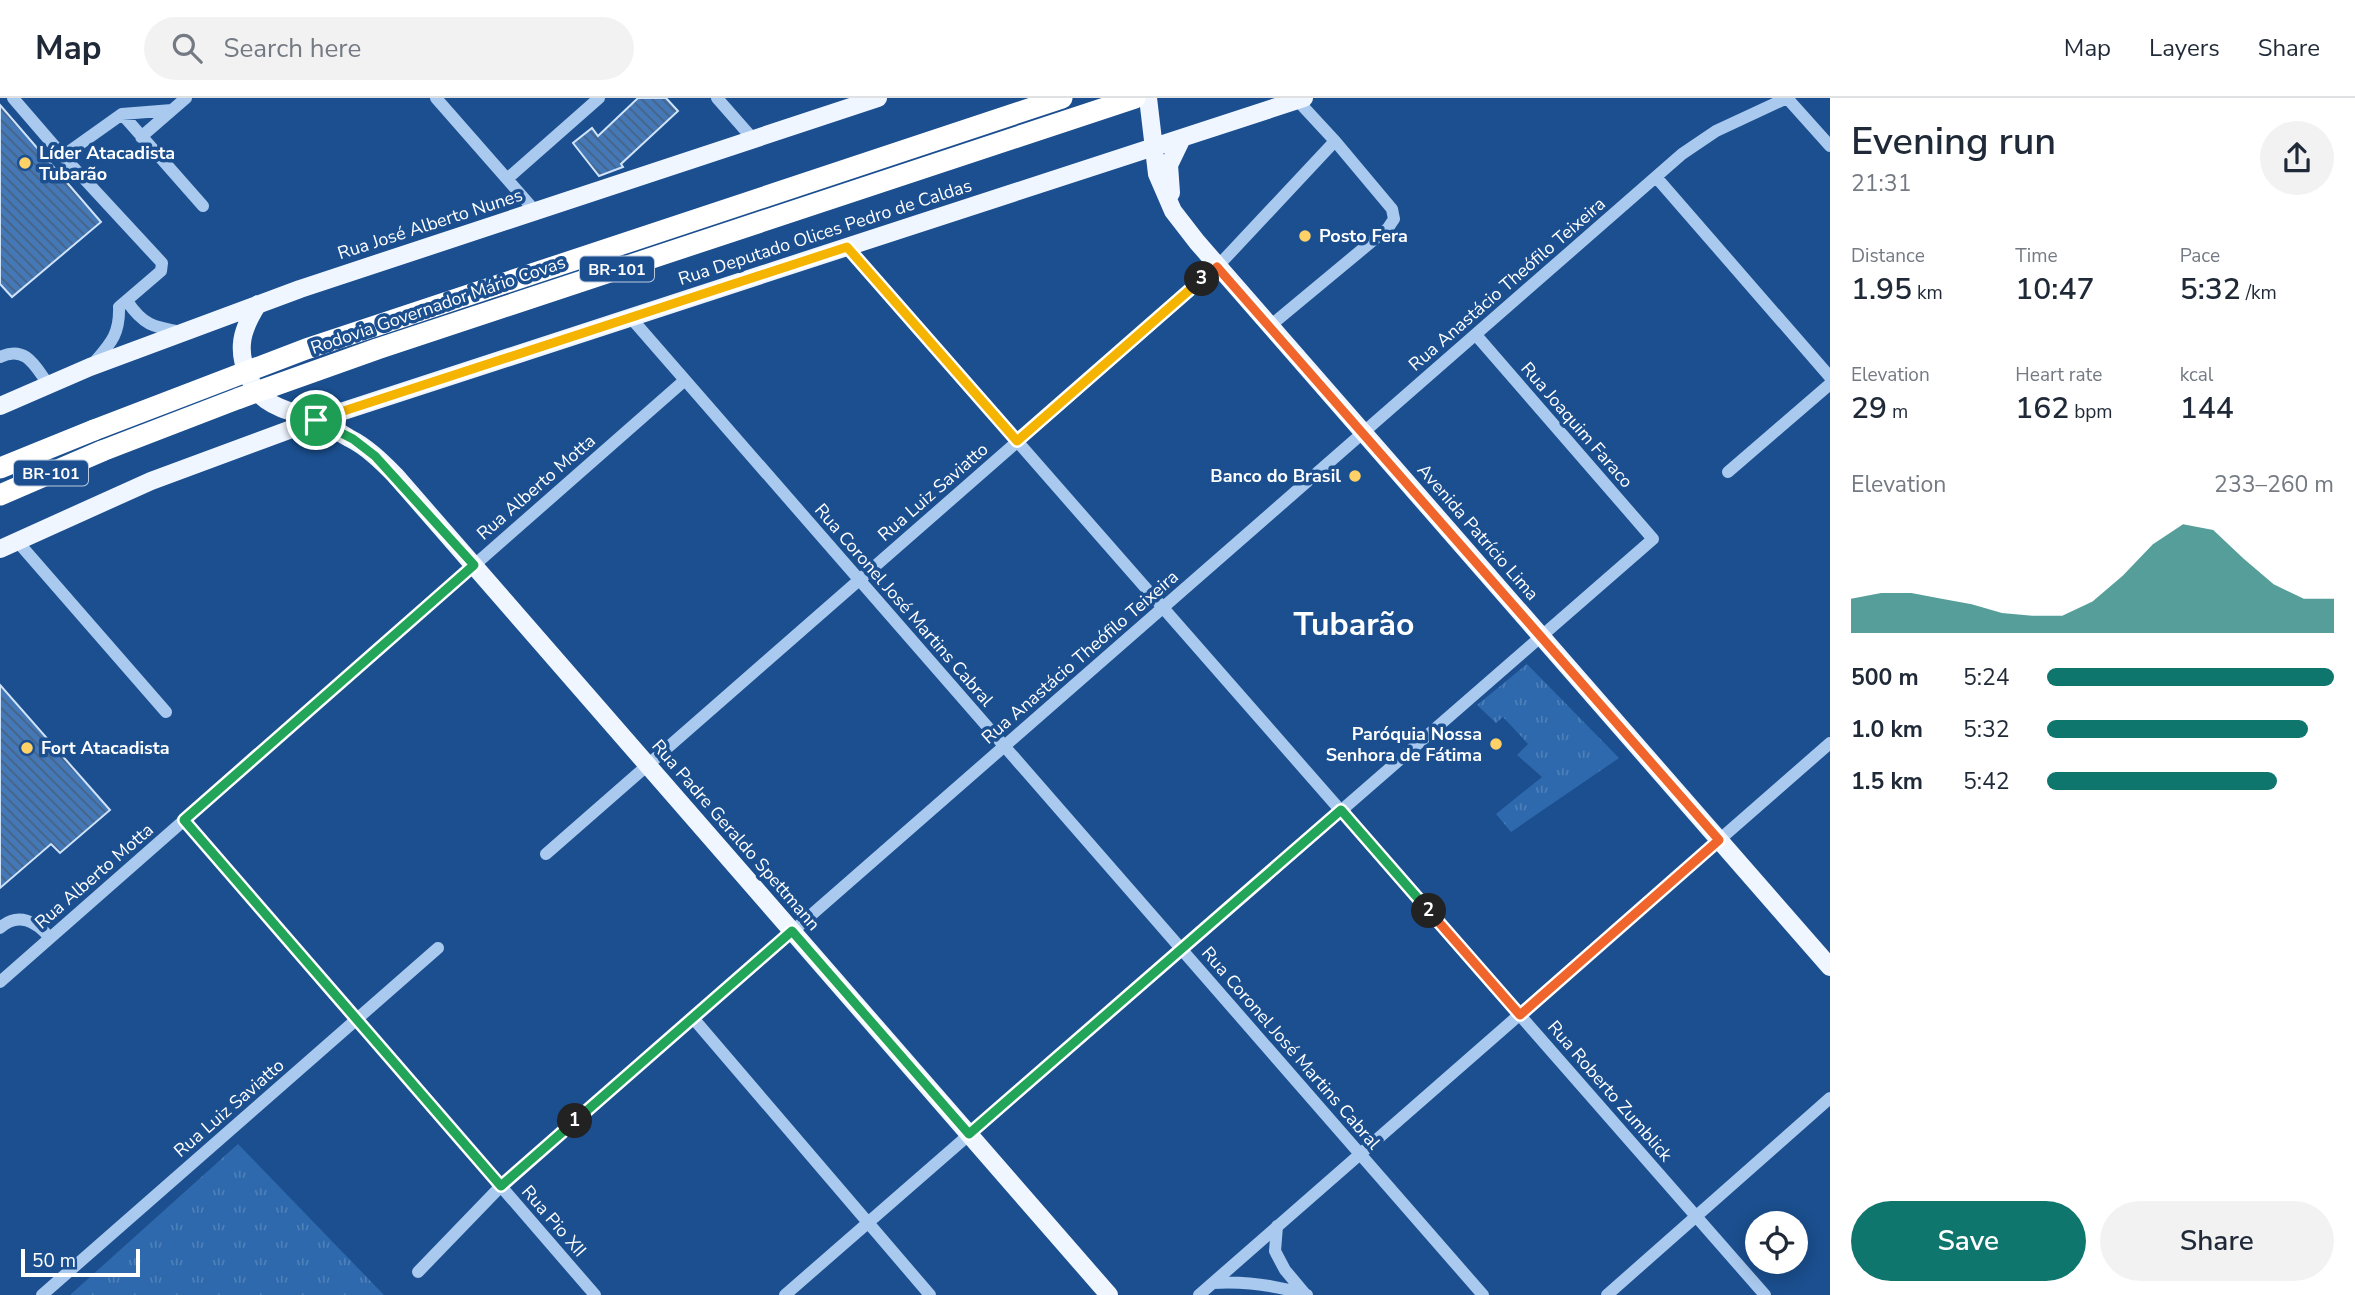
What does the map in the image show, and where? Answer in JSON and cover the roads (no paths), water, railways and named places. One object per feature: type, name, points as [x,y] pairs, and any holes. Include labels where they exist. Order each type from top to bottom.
[{"type":"highway","name":"Rodovia Governador Mário Covas","points":[[0,468],[260,365],[1062,98]]},
{"type":"highway","name":"Rodovia Governador Mário Covas","points":[[0,495],[102,451],[377,349],[1135,98]]},
{"type":"main road","name":"Rua José Alberto Nunes","points":[[0,406],[90,367],[258,303],[878,98]]},
{"type":"main road","name":"Avenida Patrício Lima","points":[[1148,98],[1157,174],[1173,211],[1217,267],[1830,967]]},
{"type":"main road","name":"Rua Deputado Olices Pedro de Caldas","points":[[0,549],[151,481],[316,420],[1300,99]]},
{"type":"main road","points":[[1173,211],[1169,165],[1182,138]]},
{"type":"main road","name":"Rua Padre Geraldo Spettmann","points":[[258,303],[248,320],[242,343],[250,382],[265,400],[316,420],[353,439],[375,456],[474,565],[1109,1295]]},
{"type":"street","points":[[13,98],[162,262],[161,271],[123,304],[113,340],[90,367]]},
{"type":"street","points":[[141,137],[186,98]]},
{"type":"street","points":[[436,98],[535,211]]},
{"type":"street","points":[[507,179],[599,98]]},
{"type":"street","points":[[717,98],[753,139]]},
{"type":"street","points":[[1787,98],[1830,146]]},
{"type":"street","name":"Rua Anastácio Theófilo Teixeira","points":[[418,1272],[501,1186],[1682,154],[1716,131],[1787,98]]},
{"type":"street","points":[[1270,326],[1388,228],[1394,219],[1392,208],[1300,99]]},
{"type":"street","points":[[63,156],[122,114],[172,110]]},
{"type":"street","points":[[122,114],[203,206]]},
{"type":"street","name":"Rua Luiz Saviatto","points":[[546,854],[1217,267],[1335,141]]},
{"type":"street","points":[[1656,177],[1830,377]]},
{"type":"street","name":"Rua Roberto Zumblick","points":[[847,247],[1765,1295]]},
{"type":"street","points":[[123,304],[153,327],[181,332]]},
{"type":"street","name":"Rua Coronel José Martins Cabral","points":[[631,318],[1483,1295]]},
{"type":"street","name":"Rua Joaquim Faraco","points":[[1476,334],[1653,539],[1541,636]]},
{"type":"street","points":[[0,357],[9,353],[29,358],[48,384]]},
{"type":"street","name":"Rua Alberto Motta","points":[[0,982],[685,380]]},
{"type":"street","points":[[1728,472],[1830,384]]},
{"type":"street","points":[[17,541],[166,712]]},
{"type":"street","points":[[785,1295],[1541,636]]},
{"type":"street","points":[[1199,1295],[1830,743]]},
{"type":"street","name":"Rua Pio XII","points":[[184,820],[595,1295]]},
{"type":"street","points":[[0,928],[12,921],[28,920],[36,923],[50,938]]},
{"type":"street","name":"Rua Luiz Saviatto","points":[[42,1295],[438,948]]},
{"type":"street","points":[[693,1018],[930,1295]]},
{"type":"street","points":[[1607,1295],[1830,1098]]},
{"type":"street","points":[[1277,1226],[1275,1251],[1285,1270],[1306,1295]]},
{"type":"street","points":[[1213,1283],[1240,1281],[1266,1284],[1306,1295]]},
{"type":"place","name":"Líder Atacadista Tubarão","points":[[25,163]]},
{"type":"place","name":"Posto Fera","points":[[1305,236]]},
{"type":"place","name":"Banco do Brasil","points":[[1355,476]]},
{"type":"place","name":"Paróquia Nossa Senhora de Fátima","points":[[1496,744]]},
{"type":"place","name":"Fort Atacadista","points":[[27,748]]},
{"type":"district","name":"Tubarão","points":[[1354,624]]}]
